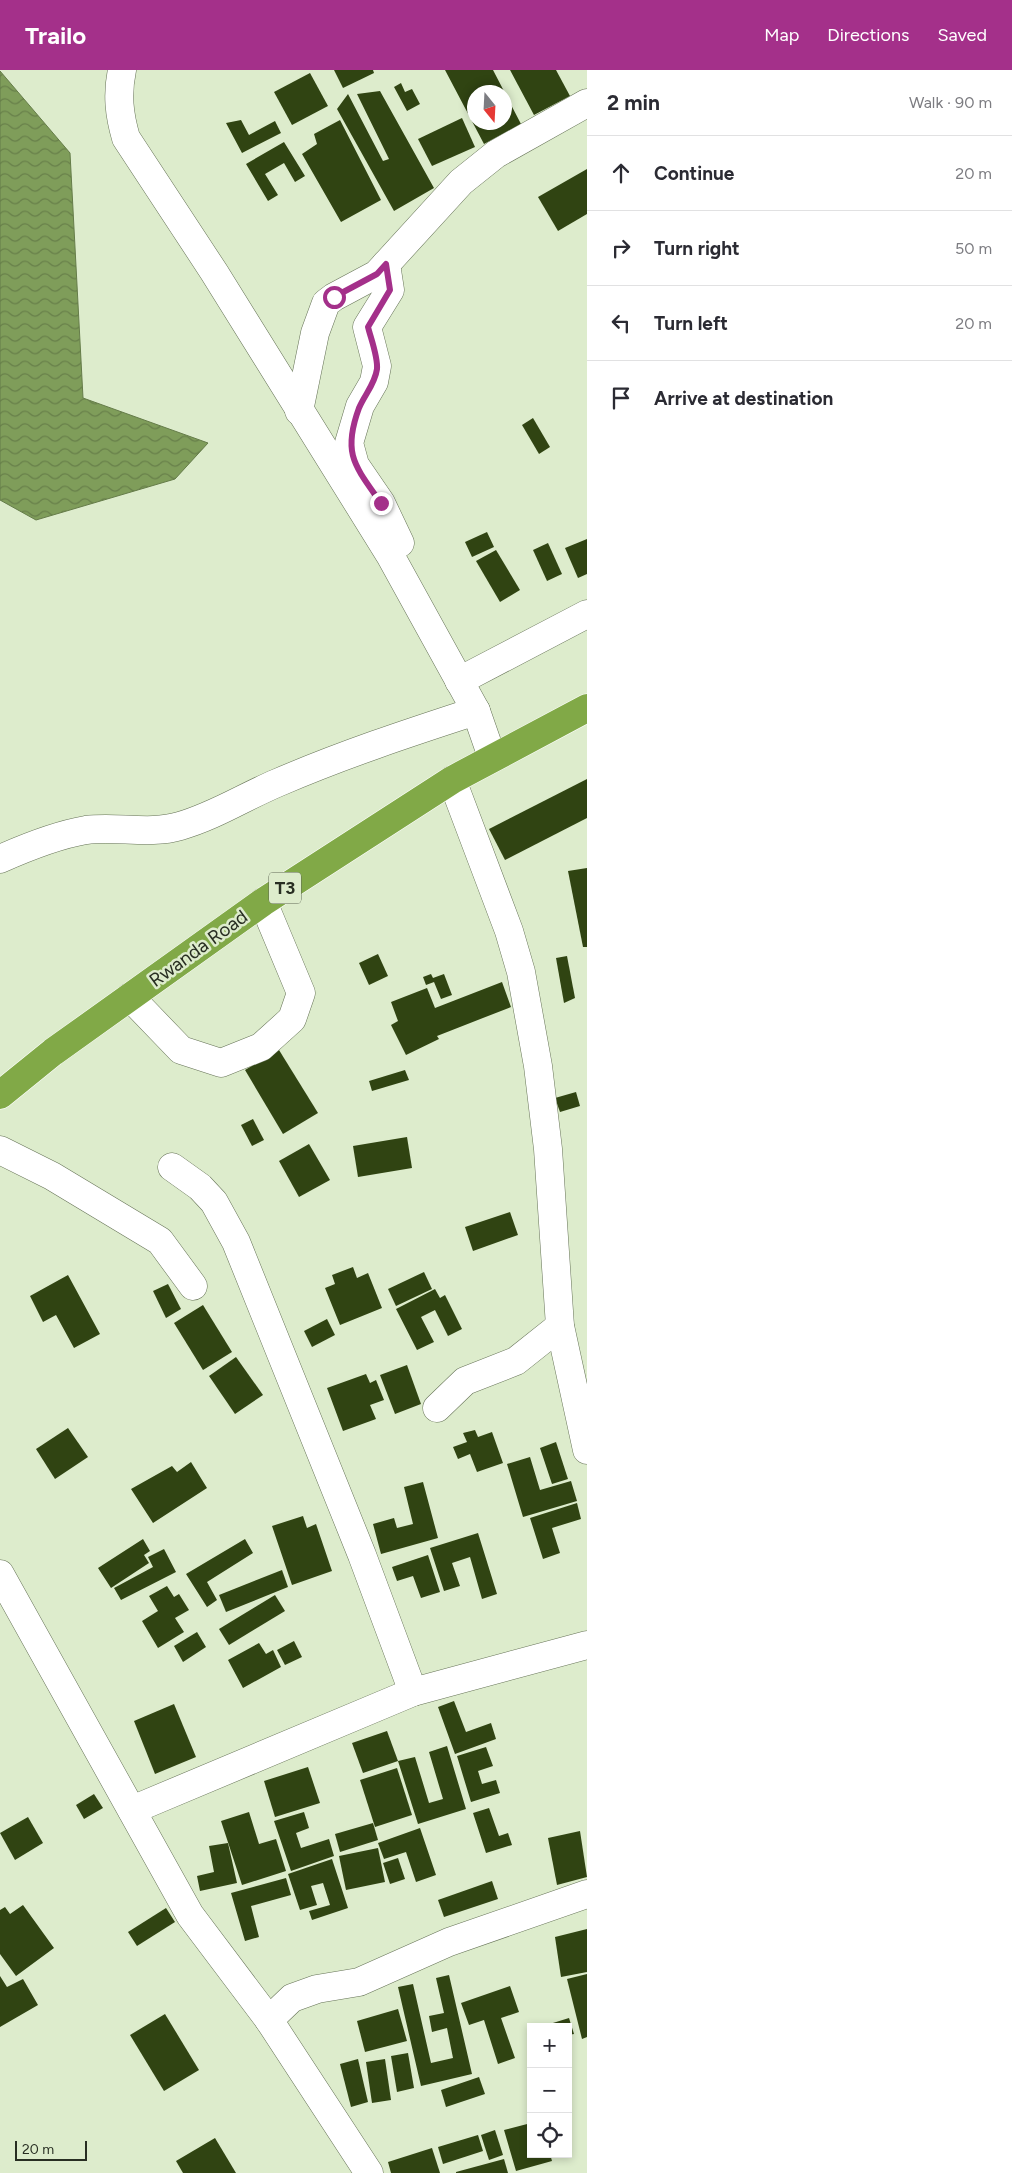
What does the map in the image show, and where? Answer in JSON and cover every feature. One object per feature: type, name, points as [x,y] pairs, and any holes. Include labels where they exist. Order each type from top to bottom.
[{"type":"highway","name":"Rwanda Road","points":[[0,1095],[53,1052],[263,902],[452,780],[587,708]]},
{"type":"street","points":[[122,70],[118,88],[119,113],[126,138],[214,272],[396,565],[476,711],[492,757]]},
{"type":"street","points":[[299,411],[315,333],[326,303],[377,274],[461,182],[496,154],[587,103]]},
{"type":"street","points":[[386,264],[390,290],[368,327],[377,366],[374,382],[360,406],[350,443],[355,465],[381,503],[402,547],[396,565]]},
{"type":"street","points":[[459,681],[587,614]]},
{"type":"street","points":[[0,858],[86,830],[120,828],[154,830],[178,827],[214,815],[275,784],[384,740],[476,711]]},
{"type":"street","points":[[452,780],[509,931],[521,972],[538,1066],[548,1149],[560,1326],[587,1450]]},
{"type":"street","points":[[130,997],[181,1050],[221,1063],[261,1047],[292,1019],[301,993],[263,902]]},
{"type":"street","points":[[0,1150],[52,1176],[160,1241],[193,1286]]},
{"type":"street","points":[[172,1167],[200,1187],[214,1202],[236,1242],[362,1555],[413,1692]]},
{"type":"street","points":[[437,1408],[464,1381],[516,1361],[560,1326]]},
{"type":"street","points":[[0,1574],[190,1915],[269,2020],[369,2173]]},
{"type":"street","points":[[132,1810],[413,1692],[587,1646]]},
{"type":"street","points":[[269,2020],[292,1998],[317,1989],[359,1982],[449,1942],[587,1894]]},
{"type":"water","points":[[0,71],[70,153],[83,398],[208,443],[175,479],[36,520],[0,500]]},
{"type":"building","points":[[334,70],[373,70],[374,73],[343,88]]},
{"type":"building","points":[[445,70],[493,70],[501,85],[467,85],[467,112]]},
{"type":"building","points":[[510,70],[556,70],[570,96],[534,115]]},
{"type":"building","points":[[310,73],[328,106],[292,125],[274,92]]},
{"type":"building","points":[[401,83],[405,92],[412,89],[420,104],[407,111],[394,87]]},
{"type":"building","points":[[380,91],[434,188],[394,211],[337,109],[348,94],[383,161],[389,159],[357,94]]},
{"type":"building","points":[[512,107],[521,124],[512,129]]},
{"type":"building","points":[[462,118],[475,147],[432,166],[418,139]]},
{"type":"building","points":[[241,120],[249,135],[275,121],[281,133],[242,153],[226,123]]},
{"type":"building","points":[[340,120],[381,200],[341,222],[302,154],[317,144],[314,134]]},
{"type":"building","points":[[477,130],[510,130],[484,144]]},
{"type":"building","points":[[284,142],[305,176],[295,182],[284,163],[265,174],[278,195],[268,201],[246,164]]},
{"type":"building","points":[[587,169],[587,214],[558,231],[538,197]]},
{"type":"building","points":[[533,418],[550,447],[539,454],[522,425]]},
{"type":"building","points":[[487,532],[494,547],[472,557],[465,542]]},
{"type":"building","points":[[587,539],[587,574],[578,578],[565,548]]},
{"type":"building","points":[[548,543],[562,574],[547,581],[533,550]]},
{"type":"building","points":[[496,550],[520,590],[500,602],[476,561]]},
{"type":"building","points":[[587,779],[587,818],[505,860],[489,829]]},
{"type":"building","points":[[587,868],[587,947],[583,947],[568,871]]},
{"type":"building","points":[[378,954],[388,976],[369,985],[359,963]]},
{"type":"building","points":[[567,956],[575,998],[564,1003],[556,958]]},
{"type":"building","points":[[431,974],[433,978],[444,974],[452,995],[441,999],[434,982],[426,985],[423,977]]},
{"type":"building","points":[[502,982],[511,1007],[437,1036],[439,1039],[406,1055],[391,1025],[398,1021],[391,1002],[427,988],[435,1008]]},
{"type":"building","points":[[279,1050],[318,1113],[283,1134],[245,1070]]},
{"type":"building","points":[[405,1070],[409,1080],[372,1091],[369,1081]]},
{"type":"building","points":[[576,1092],[580,1106],[560,1112],[555,1098]]},
{"type":"building","points":[[253,1119],[264,1140],[252,1146],[241,1125]]},
{"type":"building","points":[[407,1137],[412,1168],[358,1177],[353,1146]]},
{"type":"building","points":[[309,1144],[330,1180],[299,1197],[279,1161]]},
{"type":"building","points":[[510,1212],[518,1235],[473,1251],[465,1227]]},
{"type":"building","points":[[353,1267],[357,1278],[368,1273],[382,1308],[340,1325],[325,1288],[335,1284],[332,1275]]},
{"type":"building","points":[[424,1272],[432,1289],[396,1306],[388,1289]]},
{"type":"building","points":[[68,1275],[100,1334],[74,1348],[56,1315],[43,1322],[30,1296]]},
{"type":"building","points":[[168,1284],[181,1309],[166,1318],[153,1291]]},
{"type":"building","points":[[435,1289],[440,1298],[445,1295],[462,1329],[448,1336],[435,1310],[421,1317],[434,1342],[417,1350],[396,1309]]},
{"type":"building","points":[[203,1305],[232,1352],[203,1370],[174,1323]]},
{"type":"building","points":[[327,1319],[335,1335],[312,1347],[304,1331]]},
{"type":"building","points":[[236,1357],[263,1395],[235,1414],[209,1376]]},
{"type":"building","points":[[407,1365],[421,1404],[395,1414],[380,1375]]},
{"type":"building","points":[[366,1374],[370,1383],[376,1380],[384,1400],[370,1405],[376,1419],[343,1431],[327,1388]]},
{"type":"building","points":[[68,1428],[88,1457],[55,1479],[36,1449]]},
{"type":"building","points":[[475,1430],[478,1437],[492,1432],[503,1463],[477,1472],[470,1454],[458,1459],[453,1447],[467,1442],[463,1433]]},
{"type":"building","points":[[556,1442],[568,1479],[552,1484],[540,1448]]},
{"type":"building","points":[[530,1457],[540,1490],[571,1481],[577,1501],[523,1517],[507,1464]]},
{"type":"building","points":[[191,1462],[207,1488],[153,1523],[131,1489],[172,1466],[177,1472]]},
{"type":"building","points":[[423,1482],[438,1538],[381,1554],[373,1524],[394,1518],[397,1528],[413,1524],[404,1487]]},
{"type":"building","points":[[577,1503],[581,1519],[552,1528],[560,1553],[543,1559],[530,1518]]},
{"type":"building","points":[[303,1516],[307,1528],[316,1524],[332,1571],[292,1585],[272,1526]]},
{"type":"building","points":[[478,1533],[497,1594],[482,1599],[470,1557],[452,1563],[460,1586],[444,1591],[430,1548]]},
{"type":"building","points":[[143,1539],[150,1551],[144,1555],[149,1563],[111,1588],[98,1568]]},
{"type":"building","points":[[245,1539],[253,1553],[207,1582],[217,1600],[207,1607],[186,1574]]},
{"type":"building","points":[[164,1549],[176,1572],[121,1600],[114,1588],[153,1567],[148,1557]]},
{"type":"building","points":[[428,1555],[440,1592],[421,1598],[413,1576],[397,1581],[392,1567]]},
{"type":"building","points":[[282,1570],[288,1587],[226,1612],[219,1595]]},
{"type":"building","points":[[167,1586],[174,1597],[179,1594],[189,1610],[175,1618],[184,1632],[158,1648],[142,1621],[158,1611],[149,1596]]},
{"type":"building","points":[[275,1595],[285,1611],[229,1645],[219,1629]]},
{"type":"building","points":[[197,1632],[206,1647],[183,1662],[174,1646]]},
{"type":"building","points":[[294,1641],[302,1657],[285,1665],[277,1650]]},
{"type":"building","points":[[259,1643],[266,1654],[273,1650],[281,1667],[243,1688],[228,1660]]},
{"type":"building","points":[[454,1701],[466,1732],[491,1723],[496,1739],[455,1754],[438,1707]]},
{"type":"building","points":[[174,1704],[196,1757],[155,1774],[134,1721]]},
{"type":"building","points":[[387,1731],[398,1761],[363,1773],[352,1743]]},
{"type":"building","points":[[447,1746],[466,1809],[418,1824],[398,1761],[415,1757],[429,1803],[443,1799],[429,1752]]},
{"type":"building","points":[[486,1747],[493,1766],[478,1771],[482,1784],[496,1780],[500,1793],[471,1802],[457,1756]]},
{"type":"building","points":[[308,1767],[320,1803],[275,1817],[264,1781]]},
{"type":"building","points":[[397,1768],[412,1815],[375,1827],[360,1780]]},
{"type":"building","points":[[94,1794],[103,1808],[84,1819],[76,1805]]},
{"type":"building","points":[[489,1808],[499,1836],[508,1833],[512,1845],[486,1853],[473,1813]]},
{"type":"building","points":[[249,1812],[259,1844],[276,1839],[286,1871],[242,1885],[221,1821]]},
{"type":"building","points":[[304,1812],[309,1828],[296,1833],[301,1848],[329,1839],[334,1856],[291,1871],[274,1821]]},
{"type":"building","points":[[28,1817],[43,1843],[15,1860],[0,1833]]},
{"type":"building","points":[[373,1823],[378,1840],[340,1852],[335,1834]]},
{"type":"building","points":[[420,1828],[436,1875],[416,1882],[406,1852],[384,1859],[378,1843]]},
{"type":"building","points":[[580,1831],[587,1877],[557,1885],[548,1838]]},
{"type":"building","points":[[228,1843],[237,1883],[200,1891],[197,1876],[214,1872],[209,1846]]},
{"type":"building","points":[[378,1848],[385,1882],[346,1890],[339,1856]]},
{"type":"building","points":[[398,1858],[405,1879],[390,1884],[383,1863]]},
{"type":"building","points":[[332,1859],[348,1908],[312,1920],[309,1911],[330,1905],[323,1883],[311,1886],[317,1905],[300,1910],[288,1874]]},
{"type":"building","points":[[286,1878],[291,1895],[251,1906],[259,1937],[245,1941],[231,1893]]},
{"type":"building","points":[[492,1881],[498,1899],[444,1917],[438,1900]]},
{"type":"building","points":[[23,1905],[54,1948],[16,1976],[0,1954],[0,1910],[5,1907],[10,1914]]},
{"type":"building","points":[[166,1908],[175,1922],[137,1946],[128,1932]]},
{"type":"building","points":[[587,1929],[587,1972],[561,1977],[555,1937]]},
{"type":"building","points":[[587,1974],[587,2037],[582,2039],[567,1979]]},
{"type":"building","points":[[449,1975],[472,2074],[421,2086],[398,1987],[413,1984],[431,2063],[453,2058],[447,2028],[432,2032],[429,2016],[444,2013],[436,1978]]},
{"type":"building","points":[[0,1976],[7,1987],[23,1979],[38,2005],[0,2027]]},
{"type":"building","points":[[510,1986],[519,2012],[501,2018],[515,2058],[498,2064],[484,2020],[469,2025],[461,2003]]},
{"type":"building","points":[[398,2009],[407,2041],[365,2052],[357,2021]]},
{"type":"building","points":[[165,2014],[199,2070],[164,2091],[130,2035]]},
{"type":"building","points":[[569,2018],[571,2023],[553,2023]]},
{"type":"building","points":[[408,2053],[414,2088],[397,2092],[391,2056]]},
{"type":"building","points":[[358,2059],[368,2102],[351,2107],[340,2064]]},
{"type":"building","points":[[385,2059],[391,2100],[372,2103],[366,2062]]},
{"type":"building","points":[[479,2077],[485,2094],[446,2107],[441,2090]]},
{"type":"building","points":[[527,2124],[527,2158],[551,2158],[552,2161],[516,2171],[504,2130]]},
{"type":"building","points":[[495,2130],[503,2155],[489,2160],[481,2135]]},
{"type":"building","points":[[478,2135],[483,2151],[443,2164],[438,2147]]},
{"type":"building","points":[[215,2138],[236,2173],[183,2173],[176,2161]]},
{"type":"building","points":[[432,2148],[440,2173],[391,2173],[388,2162]]},
{"type":"building","points":[[504,2159],[508,2173],[456,2173],[456,2172]]},
{"type":"route","points":[[334,297],[377,274],[386,264],[390,290],[368,327],[377,366],[374,382],[360,406],[350,443],[355,465],[381,503]]}]
